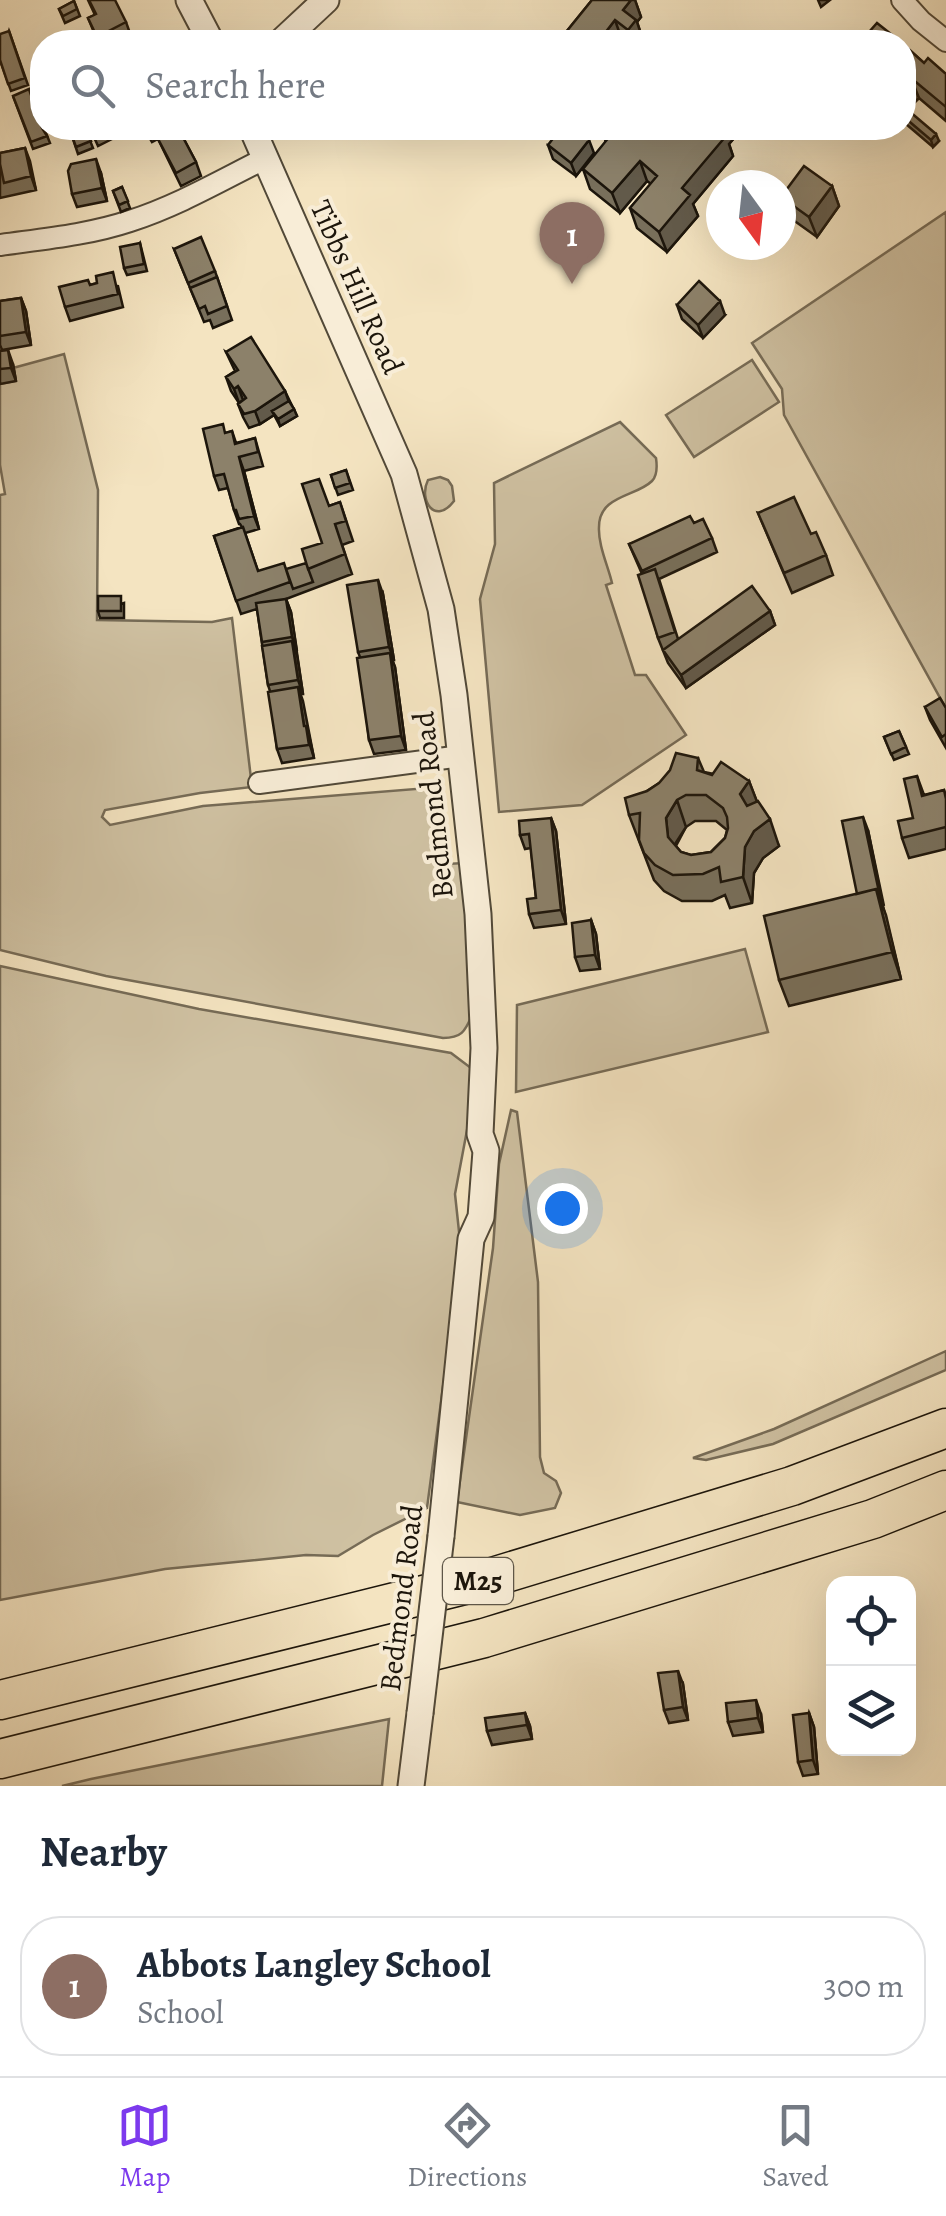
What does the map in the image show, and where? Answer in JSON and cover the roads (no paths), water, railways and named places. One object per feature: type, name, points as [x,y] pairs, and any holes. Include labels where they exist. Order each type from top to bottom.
[{"type":"highway","name":"M25","points":[[0,1700],[476,1582],[792,1486],[946,1428]]},
{"type":"highway","name":"M25","points":[[0,1759],[484,1638],[873,1519],[946,1490]]},
{"type":"street","points":[[189,0],[205,30]]},
{"type":"street","points":[[294,30],[326,0]]},
{"type":"street","points":[[902,0],[946,41]]},
{"type":"street","name":"Tibbs Hill Road","points":[[256,140],[404,474]]},
{"type":"street","points":[[0,245],[56,238],[127,222],[264,160]]},
{"type":"street","name":"Bedmond Road","points":[[404,474],[441,609],[461,756],[479,933],[484,1048],[480,1134],[486,1151],[481,1218],[471,1239],[412,1786]]},
{"type":"street","points":[[259,783],[461,756]]},
{"type":"place","name":"Abbots Langley School","points":[[572,284]]}]
